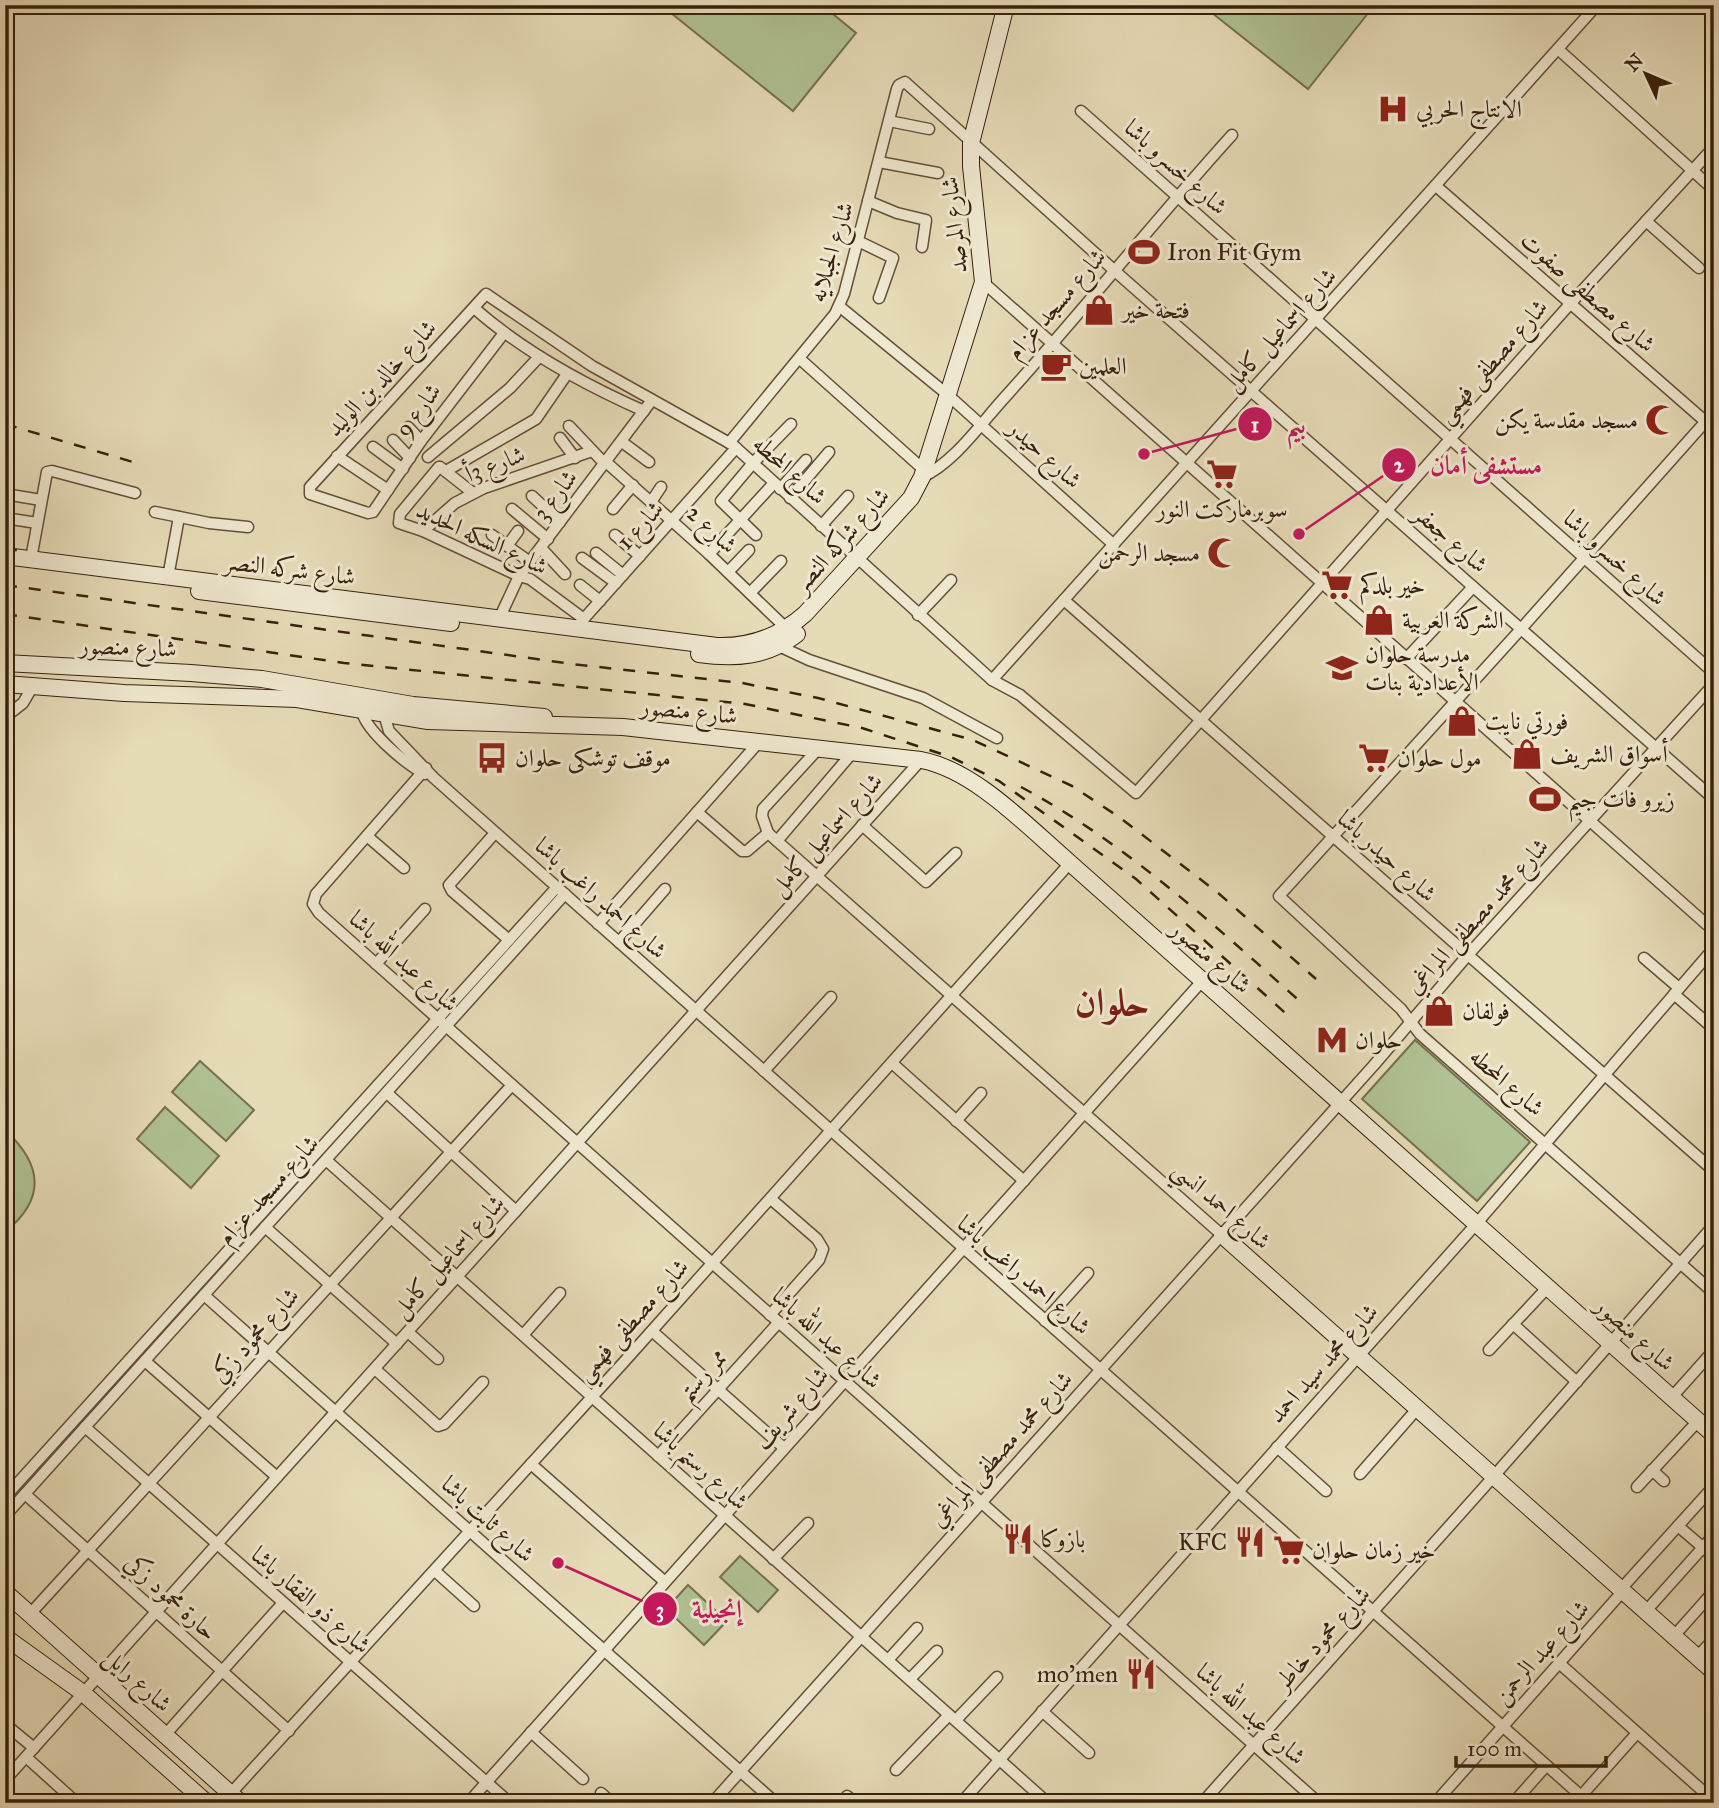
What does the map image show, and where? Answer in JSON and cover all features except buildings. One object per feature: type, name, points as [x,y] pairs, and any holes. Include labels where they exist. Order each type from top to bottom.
[{"type":"street","name":"شارع المرصد","points":[[923,473],[983,282],[971,143],[1006,5]]},
{"type":"street","name":"شارع اسماعيل كامل","points":[[992,680],[1597,5]]},
{"type":"street","points":[[1559,50],[1714,190]]},
{"type":"street","name":"شارع جعفر","points":[[902,83],[908,84],[1116,272],[1714,799]]},
{"type":"street","name":"شارع الجبلايه","points":[[733,446],[839,306],[897,89],[902,83]]},
{"type":"street","name":"شارع خسرو باشا","points":[[1081,111],[1714,673]]},
{"type":"street","points":[[889,121],[929,129]]},
{"type":"street","name":"شارع مسجد عزام","points":[[911,498],[923,473],[941,466],[980,424],[1116,272],[1177,196],[1232,135]]},
{"type":"street","name":"شارع مصطفى فهمي","points":[[1136,793],[1570,304],[1714,147]]},
{"type":"street","points":[[879,162],[938,173]]},
{"type":"street","name":"شارع مصطفى صفوت","points":[[1436,186],[1710,425]]},
{"type":"street","points":[[869,201],[897,213],[926,220],[922,247]]},
{"type":"street","points":[[1646,221],[1699,268]]},
{"type":"street","points":[[858,241],[893,258],[879,298]]},
{"type":"street","points":[[983,282],[1714,931]]},
{"type":"street","name":"شارع خالد بن الوليد","points":[[368,513],[313,495],[309,492],[310,487],[486,294]]},
{"type":"street","name":"شارع المحطه","points":[[486,294],[592,366],[733,446],[992,680],[1020,695],[1136,793]]},
{"type":"street","name":"شارع حيدر","points":[[839,306],[948,395],[1114,545]]},
{"type":"street","points":[[474,308],[504,333],[567,374],[644,411]]},
{"type":"street","name":"شارع 9","points":[[368,513],[375,509],[419,444],[504,333]]},
{"type":"street","points":[[428,457],[510,388],[539,357]]},
{"type":"street","points":[[800,359],[923,473]]},
{"type":"street","points":[[442,469],[536,419],[567,374]]},
{"type":"street","name":"شارع 3","points":[[499,619],[519,576],[652,400]]},
{"type":"street","points":[[1333,836],[1584,558],[1710,425],[1714,412]]},
{"type":"street","points":[[371,419],[381,428]]},
{"type":"street","points":[[756,535],[721,501],[752,463],[791,424]]},
{"type":"street","name":"شارع 2","points":[[569,426],[592,451],[672,520],[787,629]]},
{"type":"street","points":[[408,427],[428,457],[473,493]]},
{"type":"street","points":[[561,438],[575,457]]},
{"type":"street","points":[[393,440],[410,458]]},
{"type":"street","points":[[622,442],[649,462]]},
{"type":"street","name":"شارع 1","points":[[579,624],[672,520],[733,446]]},
{"type":"street","points":[[373,447],[403,469]]},
{"type":"street","name":"شارع 3أ","points":[[423,531],[446,510],[473,493],[592,451]]},
{"type":"street","points":[[790,498],[830,452]]},
{"type":"street","points":[[337,457],[388,490]]},
{"type":"street","points":[[709,554],[740,520],[806,460]]},
{"type":"street","name":"شارع السكه الحديد","points":[[442,469],[400,514],[398,520],[402,525],[423,531],[530,579],[579,624]]},
{"type":"street","points":[[31,559],[46,474],[50,471],[135,493]]},
{"type":"street","points":[[613,509],[633,485]]},
{"type":"street","points":[[651,502],[661,487]]},
{"type":"street","points":[[5,494],[41,500]]},
{"type":"street","points":[[532,496],[560,523]]},
{"type":"street","points":[[821,526],[848,496]]},
{"type":"street","name":"شارع شركه النصر","points":[[5,555],[499,619],[579,624],[730,646],[758,642],[787,629],[905,518],[911,498]]},
{"type":"street","points":[[512,509],[548,539]]},
{"type":"street","points":[[155,512],[248,527]]},
{"type":"street","points":[[168,577],[179,517]]},
{"type":"street","points":[[5,518],[37,523]]},
{"type":"street","points":[[507,545],[519,531]]},
{"type":"street","points":[[492,535],[530,562]]},
{"type":"street","points":[[615,535],[640,556]]},
{"type":"street","points":[[541,548],[565,574]]},
{"type":"street","points":[[728,572],[749,550]]},
{"type":"street","points":[[596,553],[620,579]]},
{"type":"street","points":[[582,558],[620,579]]},
{"type":"street","points":[[750,593],[781,561]]},
{"type":"street","name":"شارع شركه النصر","points":[[5,566],[720,657],[750,655],[779,646],[804,629],[861,561]]},
{"type":"street","points":[[919,615],[951,580]]},
{"type":"street","points":[[580,585],[600,601]]},
{"type":"street","points":[[1406,659],[1473,587]]},
{"type":"street","name":"شارع حيدر باشا","points":[[1064,600],[1714,1171]]},
{"type":"street","points":[[779,646],[809,660],[922,698],[997,738]]},
{"type":"street","name":"شارع منصور","points":[[5,663],[262,679],[470,723],[581,724],[921,760],[950,768],[974,782],[1070,863],[1714,1435]]},
{"type":"street","points":[[124,693],[125,670]]},
{"type":"street","name":"شارع منصور","points":[[5,684],[124,693],[362,702]]},
{"type":"street","name":"شارع محمد مصطفى المراغي","points":[[712,1803],[1714,684]]},
{"type":"street","points":[[5,717],[23,702],[33,687]]},
{"type":"street","name":"شارع احمد راغب باشا","points":[[362,702],[363,718],[370,727],[434,778],[561,890],[1585,1799]]},
{"type":"street","name":"شارع احمد راغب باشا","points":[[387,707],[389,731],[424,770]]},
{"type":"street","points":[[598,923],[759,742]]},
{"type":"street","points":[[772,837],[762,816],[763,809],[819,748]]},
{"type":"street","points":[[697,812],[742,851],[747,851],[772,837],[853,752]]},
{"type":"street","name":"شارع اسماعيل كامل","points":[[5,1780],[921,760]]},
{"type":"street","points":[[404,868],[367,836],[424,770]]},
{"type":"street","points":[[862,825],[926,882],[956,853]]},
{"type":"street","points":[[495,833],[449,885],[452,891],[509,940]]},
{"type":"street","name":"شارع عبد الله باشا","points":[[367,836],[320,889],[313,901],[319,913],[1319,1803]]},
{"type":"street","name":"شارع المحطه","points":[[1333,836],[1279,897],[1401,1009],[1420,1034],[1714,1293]]},
{"type":"street","name":"شارع احمد انسي","points":[[772,837],[1714,1672]]},
{"type":"street","name":"شارع مصطفى فهمي","points":[[232,1800],[289,1731],[771,1199],[1070,863]]},
{"type":"street","points":[[619,942],[665,889]]},
{"type":"street","name":"شارع مسجد عزام","points":[[5,1516],[387,1093],[509,940],[561,890]]},
{"type":"street","name":"شارع مسجد عزام","points":[[5,1497],[561,890]]},
{"type":"street","points":[[376,964],[425,909]]},
{"type":"street","name":"شارع محمد سيد احمد","points":[[961,1803],[1477,1223],[1714,948]]},
{"type":"street","points":[[1644,958],[1714,1029]]},
{"type":"street","name":"شارع شريف","points":[[468,1803],[843,1380],[1203,981]]},
{"type":"street","points":[[764,1071],[831,997]]},
{"type":"street","points":[[892,1063],[1024,1181]]},
{"type":"street","name":"شارع محمود زكي","points":[[30,1614],[512,1085]]},
{"type":"street","points":[[387,1093],[516,1211]]},
{"type":"street","points":[[956,1121],[981,1093]]},
{"type":"street","name":"شارع رستم باشا","points":[[326,1160],[953,1717],[1042,1801]]},
{"type":"street","name":"ممر رستم","points":[[658,1455],[717,1389],[819,1260],[823,1249],[817,1238],[771,1199]]},
{"type":"street","name":"شارع محمود خاطر","points":[[1202,1803],[1714,1225]]},
{"type":"street","points":[[265,1227],[397,1344]]},
{"type":"street","points":[[1045,1321],[1088,1273]]},
{"type":"street","points":[[1489,1350],[1548,1287]]},
{"type":"street","points":[[523,1335],[560,1293]]},
{"type":"street","name":"شارع ثابت باشا","points":[[204,1295],[776,1803]]},
{"type":"street","points":[[1513,1324],[1577,1382]]},
{"type":"street","points":[[652,1331],[784,1448]]},
{"type":"street","points":[[408,1332],[438,1359]]},
{"type":"street","points":[[1672,1397],[1714,1350]]},
{"type":"street","points":[[145,1361],[277,1477]]},
{"type":"street","points":[[374,1369],[438,1426],[444,1424],[482,1382]]},
{"type":"street","points":[[1360,1474],[1417,1409]]},
{"type":"street","points":[[1637,1487],[1698,1421]]},
{"type":"street","name":"شارع ذو الفقار باشا","points":[[85,1427],[510,1803]]},
{"type":"street","points":[[1277,1447],[1326,1491]]},
{"type":"street","points":[[531,1464],[664,1581]]},
{"type":"street","points":[[1652,1471],[1664,1482]]},
{"type":"street","name":"شارع عبد الرحمن","points":[[1435,1803],[1714,1486]]},
{"type":"street","name":"حارة محمود زكي","points":[[25,1494],[289,1731]]},
{"type":"street","points":[[774,1559],[808,1523]]},
{"type":"street","points":[[1678,1526],[1714,1557]]},
{"type":"street","points":[[1646,1611],[1714,1535]]},
{"type":"street","points":[[435,1571],[474,1606]]},
{"type":"street","points":[[1674,1636],[1714,1591]]},
{"type":"street","name":"شارع رايل","points":[[5,1592],[165,1735],[232,1800]]},
{"type":"street","points":[[165,1735],[282,1604]]},
{"type":"street","points":[[888,1660],[917,1629]]},
{"type":"street","name":"شارع رايل","points":[[5,1637],[83,1693],[207,1803]]},
{"type":"street","points":[[1697,1657],[1714,1639]]},
{"type":"street","points":[[910,1679],[937,1651]]},
{"type":"street","points":[[1559,1663],[1714,1801]]},
{"type":"street","points":[[896,1770],[997,1677]]},
{"type":"street","points":[[1042,1712],[1089,1753]]},
{"type":"street","points":[[5,1724],[78,1803]]},
{"type":"street","points":[[531,1732],[583,1779]]},
{"type":"street","points":[[1585,1799],[1637,1733]]},
{"type":"street","points":[[1513,1803],[1546,1766]]},
{"type":"street","points":[[601,1793],[612,1803]]},
{"type":"green space","points":[[668,5],[822,5],[856,33],[793,111],[666,9]]},
{"type":"green space","points":[[1202,5],[1361,5],[1369,12],[1308,89]]},
{"type":"green space","points":[[1415,1040],[1530,1142],[1477,1201],[1362,1099]]},
{"type":"green space","points":[[200,1061],[254,1110],[226,1141],[172,1092]]},
{"type":"green space","points":[[165,1107],[219,1156],[191,1188],[137,1139]]},
{"type":"green space","points":[[5,1130],[27,1156],[35,1182],[28,1207],[5,1232]]},
{"type":"green space","points":[[740,1556],[778,1590],[758,1612],[720,1577]]},
{"type":"green space","points":[[688,1585],[727,1621],[704,1645],[666,1609]]},
{"type":"railway","points":[[5,424],[143,465]]},
{"type":"railway","points":[[5,548],[27,552]]},
{"type":"railway","points":[[5,585],[572,664],[742,683],[818,698],[973,740],[1072,786],[1119,817],[1217,892],[1316,979]]},
{"type":"railway","points":[[5,614],[344,663],[745,704],[862,728],[951,757],[999,781],[1136,879],[1292,1019]]},
{"type":"railway","points":[[1021,787],[1060,809],[1133,860],[1203,916],[1303,1004]]},
{"type":"place","name":"الانتاج الحربي","points":[[1393,109]]},
{"type":"place","name":"Iron Fit Gym","points":[[1144,252]]},
{"type":"place","name":"فتحة خير","points":[[1099,310]]},
{"type":"place","name":"العلمين","points":[[1056,366]]},
{"type":"place","name":"مسجد مقدسة يكن","points":[[1661,420]]},
{"type":"place","name":"بيم","points":[[1144,454]]},
{"type":"place","name":"سوبرماركت النور","points":[[1222,474]]},
{"type":"place","name":"مستشفى أمان","points":[[1299,534]]},
{"type":"place","name":"مسجد الرحمن","points":[[1223,553]]},
{"type":"place","name":"خير بلدكم","points":[[1337,585]]},
{"type":"place","name":"الشركة العربية","points":[[1379,620]]},
{"type":"place","name":"مدرسة حلوان الأعدادية بنات","points":[[1342,668]]},
{"type":"place","name":"فورتي نايت","points":[[1462,721]]},
{"type":"place","name":"أسواق الشريف","points":[[1527,754]]},
{"type":"place","name":"موقف توشكى حلوان","points":[[492,758]]},
{"type":"place","name":"مول حلوان","points":[[1374,758]]},
{"type":"place","name":"زيرو فات جيم","points":[[1545,799]]},
{"type":"place","name":"فولفان","points":[[1439,1011]]},
{"type":"place","name":"حلوان","points":[[1332,1040]]},
{"type":"place","name":"بازوكا","points":[[1018,1539]]},
{"type":"place","name":"KFC","points":[[1250,1542]]},
{"type":"place","name":"خير زمان حلوان","points":[[1289,1550]]},
{"type":"place","name":"إنجيلية","points":[[558,1563]]},
{"type":"place","name":"mo'men","points":[[1141,1674]]},
{"type":"district","name":"حلوان","points":[[1112,1002]]}]
